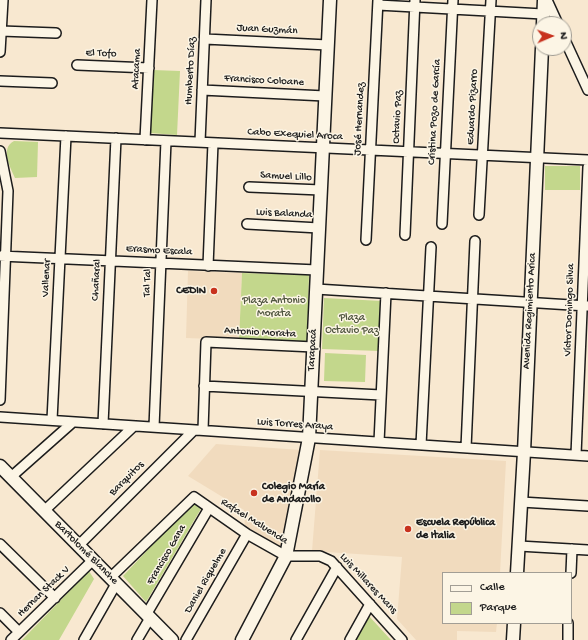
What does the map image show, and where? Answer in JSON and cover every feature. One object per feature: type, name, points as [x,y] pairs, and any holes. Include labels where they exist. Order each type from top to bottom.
[{"type":"street","points":[[0,52],[3,0]]},
{"type":"street","name":"Atacama","points":[[145,140],[152,0]]},
{"type":"street","name":"Humberto Díaz","points":[[200,142],[206,0]]},
{"type":"street","name":"Tarapacá","points":[[242,640],[286,556],[309,438],[330,0]]},
{"type":"street","name":"Eduardo Pizarro","points":[[479,215],[491,0]]},
{"type":"street","points":[[543,16],[545,0]]},
{"type":"street","points":[[545,0],[554,16]]},
{"type":"street","points":[[378,2],[453,4],[532,17]]},
{"type":"street","name":"José Hernandez","points":[[366,240],[378,2]]},
{"type":"street","name":"Octavio Paz","points":[[405,235],[415,3]]},
{"type":"street","name":"Cristina Pozo de García","points":[[442,224],[453,4]]},
{"type":"street","points":[[1,31],[56,33]]},
{"type":"street","name":"Juan Guzmán","points":[[205,39],[328,45]]},
{"type":"street","points":[[572,55],[588,90]]},
{"type":"street","name":"Avenida Regimiento Arica","points":[[517,572],[524,452],[542,56]]},
{"type":"street","name":"El Tofo","points":[[77,65],[149,68]]},
{"type":"street","points":[[0,81],[52,83]]},
{"type":"street","name":"Francisco Coloane","points":[[202,90],[325,96]]},
{"type":"street","name":"Cabo Exequiel Aroca","points":[[0,133],[588,160]]},
{"type":"street","name":"Vallenar","points":[[52,420],[66,136]]},
{"type":"street","name":"Chañaral","points":[[103,424],[116,138]]},
{"type":"street","name":"Tal Tal","points":[[154,427],[166,141]]},
{"type":"street","points":[[208,266],[213,143]]},
{"type":"street","points":[[0,151],[8,191],[3,256],[0,400]]},
{"type":"street","name":"Víctor Domingo Silva","points":[[576,455],[585,306],[588,166]]},
{"type":"street","name":"Samuel Lillo","points":[[249,187],[321,190]]},
{"type":"street","name":"Luis Balanda","points":[[247,224],[319,228]]},
{"type":"street","points":[[466,448],[475,241]]},
{"type":"street","points":[[421,445],[431,247]]},
{"type":"street","name":"Erasmo Escala","points":[[3,256],[317,270]]},
{"type":"street","points":[[316,289],[585,306]]},
{"type":"street","points":[[379,442],[386,293]]},
{"type":"street","name":"Antonio Morata","points":[[204,386],[206,342],[314,347]]},
{"type":"street","points":[[198,430],[204,386],[381,395]]},
{"type":"street","name":"Luis Torres Araya","points":[[0,417],[588,456]]},
{"type":"street","points":[[11,477],[73,422]]},
{"type":"street","points":[[44,511],[134,426]]},
{"type":"street","name":"Barquitos","points":[[78,546],[198,430]]},
{"type":"street","name":"Bartolomé Blanche","points":[[0,466],[172,640]]},
{"type":"street","name":"Rafael Maluenda","points":[[113,581],[194,497],[247,534],[286,556]]},
{"type":"street","points":[[521,502],[588,506]]},
{"type":"street","name":"Francisco Gana","points":[[137,640],[148,616],[209,508]]},
{"type":"street","name":"Daniel Riquelme","points":[[186,640],[247,534]]},
{"type":"street","points":[[0,544],[55,598]]},
{"type":"street","points":[[518,546],[588,550]]},
{"type":"street","points":[[571,572],[572,549]]},
{"type":"street","name":"Luis Millares Mans","points":[[286,556],[320,556],[331,561],[402,640]]},
{"type":"street","name":"Hernan Stack V","points":[[11,640],[93,560]]},
{"type":"street","points":[[296,640],[337,567]]},
{"type":"street","points":[[84,640],[113,581]]},
{"type":"street","points":[[350,640],[370,604]]},
{"type":"street","points":[[0,613],[19,632]]},
{"type":"street","points":[[513,640],[514,624]]},
{"type":"street","points":[[568,624],[568,640]]},
{"type":"shaded area","name":"CEDIN","points":[[188,271],[242,273],[239,340],[186,338]]},
{"type":"shaded area","name":"Colegio María de Andacollo","points":[[216,444],[301,450],[280,549],[245,529],[244,510],[188,476]]},
{"type":"shaded area","name":"Escuela República de Italia","points":[[320,450],[506,461],[500,572],[442,572],[442,624],[497,624],[496,632],[457,631],[457,640],[416,640],[397,619],[402,557],[312,551]]},
{"type":"green space","points":[[153,70],[180,71],[177,135],[150,133]]},
{"type":"green space","points":[[14,141],[38,142],[37,177],[15,178],[7,158],[8,148]]},
{"type":"green space","points":[[545,166],[580,166],[580,190],[545,190]]},
{"type":"green space","name":"Plaza Antonio Morata","points":[[242,273],[309,275],[307,342],[239,340]]},
{"type":"green space","name":"Plaza Octavio Paz","points":[[324,298],[382,301],[380,351],[322,349]]},
{"type":"green space","points":[[325,353],[366,355],[365,382],[324,381]]},
{"type":"green space","points":[[194,501],[202,507],[146,602],[123,576]]},
{"type":"green space","points":[[89,571],[94,579],[59,640],[22,640]]},
{"type":"green space","points":[[368,615],[391,640],[354,640]]},
{"type":"place","name":"CEDIN","points":[[214,291]]},
{"type":"place","name":"Colegio María de Andacollo","points":[[254,493]]},
{"type":"place","name":"Escuela República de Italia","points":[[408,529]]}]
